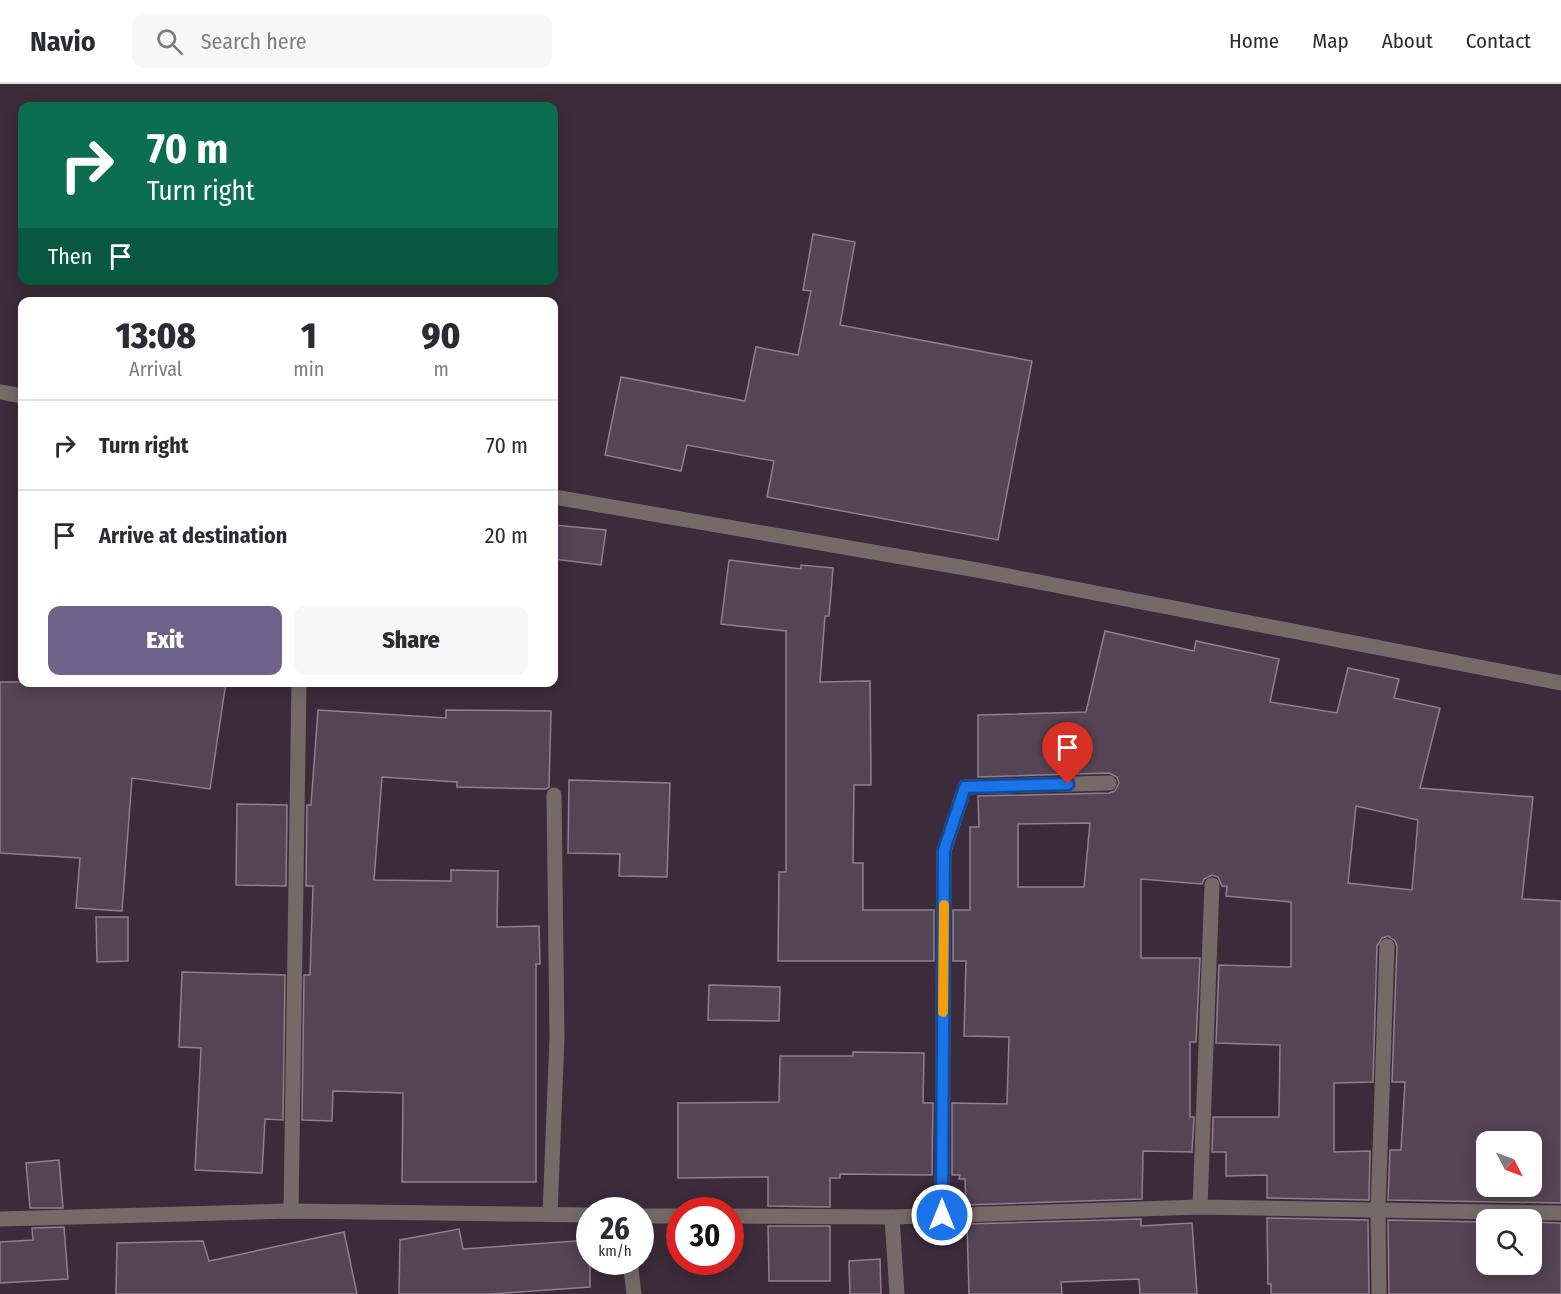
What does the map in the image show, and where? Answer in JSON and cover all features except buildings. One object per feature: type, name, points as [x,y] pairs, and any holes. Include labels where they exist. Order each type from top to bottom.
[{"type":"street","points":[[0,392],[18,395]]},
{"type":"street","points":[[558,498],[977,570],[1561,683]]},
{"type":"street","points":[[291,1211],[299,687]]},
{"type":"street","points":[[942,1215],[944,850],[965,787],[1109,783]]},
{"type":"street","points":[[550,1214],[557,1038],[554,795]]},
{"type":"street","points":[[1200,1207],[1212,885]]},
{"type":"street","points":[[1379,1294],[1378,1210],[1387,946]]},
{"type":"street","points":[[744,1216],[892,1217],[1200,1207],[1561,1213]]},
{"type":"street","points":[[0,1211],[0,1219],[291,1211],[576,1215]]},
{"type":"street","points":[[892,1217],[897,1294]]},
{"type":"street","points":[[632,1275],[634,1294]]},
{"type":"slow traffic","points":[[943,1012],[944,905]]},
{"type":"route","points":[[942,1215],[944,850],[965,787],[1068,784]]}]
